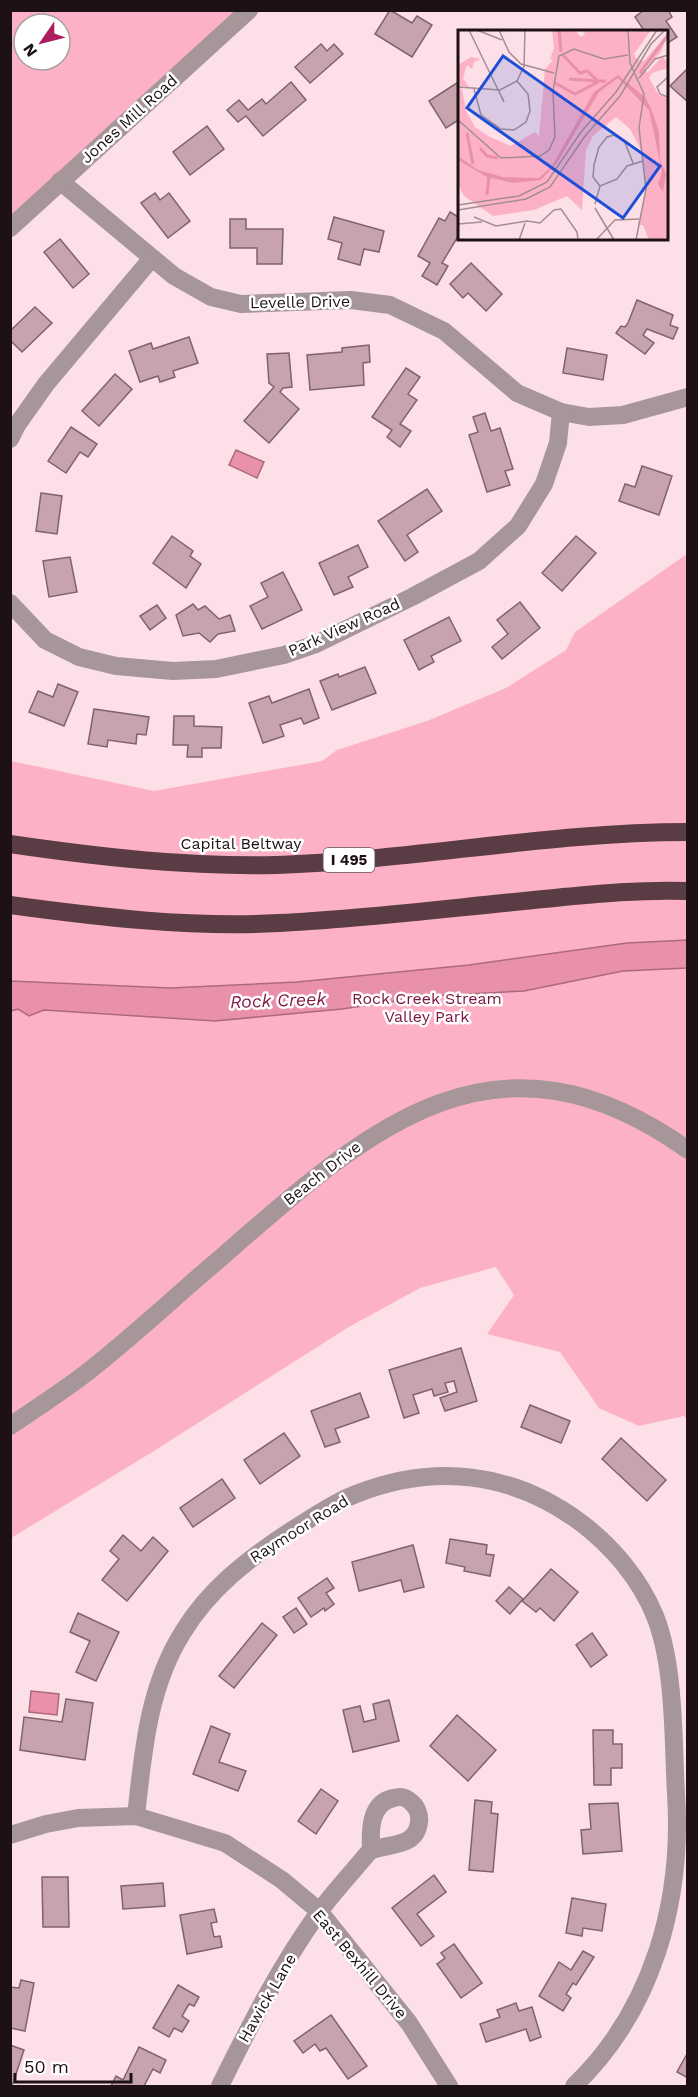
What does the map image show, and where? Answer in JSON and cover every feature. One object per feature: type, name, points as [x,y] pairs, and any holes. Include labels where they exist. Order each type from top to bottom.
[{"type":"highway","name":"Capital Beltway","points":[[10,844],[120,859],[192,864],[277,865],[590,837],[687,832]]},
{"type":"highway","points":[[10,905],[107,918],[191,924],[276,923],[357,918],[583,895],[664,890],[687,891]]},
{"type":"street","name":"Jones Mill Road","points":[[10,228],[249,10]]},
{"type":"street","name":"Levelle Drive","points":[[60,181],[174,276],[211,297],[241,304],[351,300],[390,305],[444,331],[517,393],[561,412],[589,417],[623,415],[687,396]]},
{"type":"street","points":[[10,439],[17,425],[46,384],[152,258]]},
{"type":"street","name":"Park View Road","points":[[10,603],[45,640],[79,657],[116,666],[173,671],[216,669],[306,647],[412,597],[479,561],[518,526],[544,484],[558,443],[561,412]]},
{"type":"street","name":"Beach Drive","points":[[10,1426],[82,1376],[327,1166],[397,1120],[438,1102],[483,1091],[522,1089],[556,1091],[593,1099],[632,1116],[687,1150]]},
{"type":"street","name":"Raymoor Road","points":[[136,1816],[145,1736],[164,1667],[183,1631],[215,1588],[265,1548],[354,1494],[398,1481],[446,1475],[474,1477],[527,1491],[570,1515],[597,1535],[634,1576],[655,1617],[668,1662],[677,1813],[675,1865],[667,1923],[660,1948],[638,1999],[607,2050],[574,2086]]},
{"type":"street","name":"East Bexhill Drive","points":[[10,1835],[46,1824],[78,1818],[136,1816],[225,1843],[282,1880],[319,1911],[410,2023],[448,2086]]},
{"type":"street","name":"Hawick Lane","points":[[220,2086],[283,1968],[319,1911],[371,1850]]},
{"type":"green space","points":[[11,10],[260,11],[11,234]]},
{"type":"green space","name":"Rock Creek Stream Valley Park","points":[[687,554],[687,1421],[684,1416],[639,1426],[599,1408],[560,1352],[487,1334],[514,1295],[496,1267],[420,1288],[347,1328],[154,1451],[11,1538],[11,761],[154,791],[322,761],[337,750],[427,721],[506,688],[566,650],[575,632]]},
{"type":"water","points":[[236,450],[264,462],[257,478],[229,465]]},
{"type":"water","name":"Rock Creek","points":[[687,940],[687,968],[623,971],[524,991],[431,996],[342,1009],[215,1021],[44,1010],[29,1016],[18,1009],[11,1011],[11,981],[170,988],[297,982],[469,965],[627,943]]},
{"type":"water","points":[[31,1691],[59,1694],[57,1715],[29,1712]]},
{"type":"building","points":[[390,10],[412,23],[417,16],[432,25],[412,57],[375,34]]},
{"type":"building","points":[[644,10],[668,10],[672,17],[666,21],[677,37],[668,43],[668,30],[644,30],[635,17]]},
{"type":"building","points":[[321,44],[327,51],[334,44],[343,54],[310,83],[295,67]]},
{"type":"building","points":[[688,68],[688,102],[670,86]]},
{"type":"building","points":[[291,82],[306,100],[263,136],[246,116],[238,122],[227,110],[239,100],[248,110],[262,99],[266,104]]},
{"type":"building","points":[[458,82],[458,120],[446,128],[429,101]]},
{"type":"building","points":[[207,126],[224,149],[190,175],[173,152]]},
{"type":"building","points":[[155,193],[160,200],[169,193],[190,221],[168,238],[141,203]]},
{"type":"building","points":[[450,212],[458,217],[458,236],[442,263],[448,266],[437,285],[422,276],[430,263],[418,256],[439,218],[445,221]]},
{"type":"building","points":[[334,217],[384,231],[379,252],[364,249],[360,265],[338,259],[342,243],[328,239]]},
{"type":"building","points":[[230,219],[246,219],[246,229],[283,229],[282,264],[257,264],[257,248],[230,248]]},
{"type":"building","points":[[60,239],[89,274],[73,288],[44,252]]},
{"type":"building","points":[[471,263],[502,294],[486,311],[468,293],[463,298],[450,284]]},
{"type":"building","points":[[637,300],[673,315],[670,325],[678,328],[673,339],[647,329],[643,335],[654,343],[645,354],[616,333],[621,326],[625,327],[628,323]]},
{"type":"building","points":[[35,307],[52,323],[22,352],[10,340],[10,331]]},
{"type":"building","points":[[189,337],[198,363],[173,371],[175,377],[160,382],[158,376],[140,382],[129,351],[151,343],[153,349]]},
{"type":"building","points":[[369,345],[370,362],[363,363],[364,385],[310,390],[307,355],[342,352],[342,348]]},
{"type":"building","points":[[567,348],[607,355],[603,380],[563,373]]},
{"type":"building","points":[[289,353],[292,387],[283,388],[280,392],[299,409],[269,443],[244,421],[274,387],[269,383],[267,354]]},
{"type":"building","points":[[406,368],[420,377],[408,394],[417,400],[400,424],[411,431],[400,447],[387,437],[392,430],[372,417]]},
{"type":"building","points":[[115,374],[132,389],[99,426],[82,411]]},
{"type":"building","points":[[485,413],[491,431],[500,428],[513,469],[505,471],[510,485],[487,492],[469,435],[478,432],[473,417]]},
{"type":"building","points":[[71,427],[97,444],[88,457],[80,452],[66,473],[48,461]]},
{"type":"building","points":[[642,466],[672,476],[659,515],[619,501],[625,484],[635,487]]},
{"type":"building","points":[[427,489],[442,511],[407,535],[418,552],[405,561],[378,521]]},
{"type":"building","points":[[41,493],[62,496],[57,534],[36,531]]},
{"type":"building","points":[[172,536],[193,551],[190,556],[201,564],[186,588],[153,563]]},
{"type":"building","points":[[576,536],[596,553],[562,591],[542,573]]},
{"type":"building","points":[[358,545],[368,567],[348,577],[353,587],[334,595],[319,563]]},
{"type":"building","points":[[70,557],[77,592],[49,597],[43,561]]},
{"type":"building","points":[[283,572],[302,610],[262,629],[250,606],[268,597],[261,583]]},
{"type":"building","points":[[520,602],[540,628],[502,659],[492,647],[508,634],[497,620]]},
{"type":"building","points":[[193,604],[198,610],[205,606],[219,619],[230,615],[235,631],[218,634],[210,642],[199,633],[183,636],[176,615]]},
{"type":"building","points":[[157,605],[166,618],[150,630],[140,616]]},
{"type":"building","points":[[449,617],[461,641],[431,656],[434,662],[419,670],[404,640]]},
{"type":"building","points":[[365,667],[376,693],[332,710],[320,681],[338,674],[339,677]]},
{"type":"building","points":[[58,684],[78,692],[64,726],[29,712],[38,691],[53,697]]},
{"type":"building","points":[[309,689],[319,718],[304,724],[301,718],[280,725],[284,736],[263,743],[249,703],[269,696],[272,703]]},
{"type":"building","points":[[94,709],[149,717],[146,735],[137,734],[136,744],[108,740],[107,747],[88,744]]},
{"type":"building","points":[[174,716],[194,716],[194,726],[222,727],[221,748],[202,748],[202,757],[187,757],[188,745],[173,745]]},
{"type":"building","points":[[461,1348],[477,1401],[445,1411],[440,1398],[457,1392],[454,1381],[445,1383],[448,1392],[434,1396],[432,1389],[413,1395],[419,1413],[404,1418],[389,1370]]},
{"type":"building","points":[[360,1393],[369,1417],[335,1429],[340,1442],[325,1447],[311,1411]]},
{"type":"building","points":[[530,1405],[570,1421],[561,1443],[521,1427]]},
{"type":"building","points":[[284,1433],[300,1456],[260,1484],[244,1460]]},
{"type":"building","points":[[621,1438],[666,1480],[647,1501],[602,1459]]},
{"type":"building","points":[[222,1479],[235,1498],[193,1527],[180,1508]]},
{"type":"building","points":[[123,1535],[141,1551],[153,1537],[168,1551],[127,1601],[102,1580],[119,1559],[110,1551]]},
{"type":"building","points":[[450,1539],[487,1545],[486,1554],[494,1555],[490,1576],[464,1571],[465,1567],[446,1563]]},
{"type":"building","points":[[413,1545],[424,1587],[404,1592],[401,1580],[359,1591],[352,1562]]},
{"type":"building","points":[[551,1569],[578,1592],[554,1621],[540,1608],[536,1612],[522,1601]]},
{"type":"building","points":[[327,1578],[334,1588],[326,1593],[334,1604],[311,1617],[298,1598]]},
{"type":"building","points":[[509,1587],[523,1599],[510,1614],[496,1601]]},
{"type":"building","points":[[296,1608],[307,1624],[294,1633],[283,1617]]},
{"type":"building","points":[[78,1613],[119,1632],[96,1681],[76,1672],[90,1641],[70,1632]]},
{"type":"building","points":[[262,1623],[277,1635],[234,1688],[219,1676]]},
{"type":"building","points":[[592,1633],[607,1655],[591,1667],[576,1645]]},
{"type":"building","points":[[66,1699],[93,1703],[85,1760],[20,1750],[24,1717],[62,1722]]},
{"type":"building","points":[[389,1700],[399,1741],[353,1752],[343,1710],[360,1706],[364,1722],[376,1719],[373,1704]]},
{"type":"building","points":[[457,1715],[496,1750],[468,1781],[430,1746]]},
{"type":"building","points":[[211,1726],[230,1734],[219,1762],[246,1771],[238,1791],[193,1774]]},
{"type":"building","points":[[593,1730],[613,1730],[613,1744],[622,1744],[622,1768],[611,1768],[611,1785],[594,1785]]},
{"type":"building","points":[[321,1789],[338,1801],[316,1834],[298,1821]]},
{"type":"building","points":[[475,1800],[492,1802],[491,1813],[498,1814],[493,1872],[469,1870]]},
{"type":"building","points":[[618,1803],[622,1851],[583,1854],[581,1830],[591,1829],[589,1804]]},
{"type":"building","points":[[434,1875],[446,1892],[417,1914],[434,1936],[421,1946],[392,1908]]},
{"type":"building","points":[[42,1877],[68,1877],[69,1927],[43,1927]]},
{"type":"building","points":[[163,1883],[165,1906],[123,1909],[121,1886]]},
{"type":"building","points":[[572,1898],[606,1904],[602,1931],[583,1928],[582,1936],[566,1933]]},
{"type":"building","points":[[214,1909],[217,1922],[211,1923],[214,1937],[220,1936],[222,1947],[187,1954],[180,1915]]},
{"type":"building","points":[[454,1944],[482,1983],[461,1998],[437,1964],[445,1958],[441,1953]]},
{"type":"building","points":[[583,1951],[594,1957],[576,1985],[573,1983],[566,1994],[571,1998],[563,2011],[539,1996],[559,1962],[571,1970]]},
{"type":"building","points":[[21,1980],[34,1983],[25,2031],[10,2028],[10,1987],[19,1988]]},
{"type":"building","points":[[178,1985],[199,1997],[194,2006],[189,2004],[182,2016],[189,2021],[182,2032],[174,2028],[169,2037],[153,2028]]},
{"type":"building","points":[[516,2003],[519,2011],[532,2007],[541,2037],[530,2041],[526,2029],[486,2042],[480,2024],[500,2017],[497,2010]]},
{"type":"building","points":[[331,2015],[367,2066],[348,2079],[326,2048],[320,2051],[315,2044],[303,2053],[294,2041]]},
{"type":"building","points":[[10,2045],[24,2050],[12,2086],[10,2086]]},
{"type":"building","points":[[139,2047],[166,2060],[160,2073],[153,2069],[144,2086],[111,2086],[116,2076],[123,2080]]},
{"type":"building","points":[[688,2052],[688,2078],[677,2072]]}]
